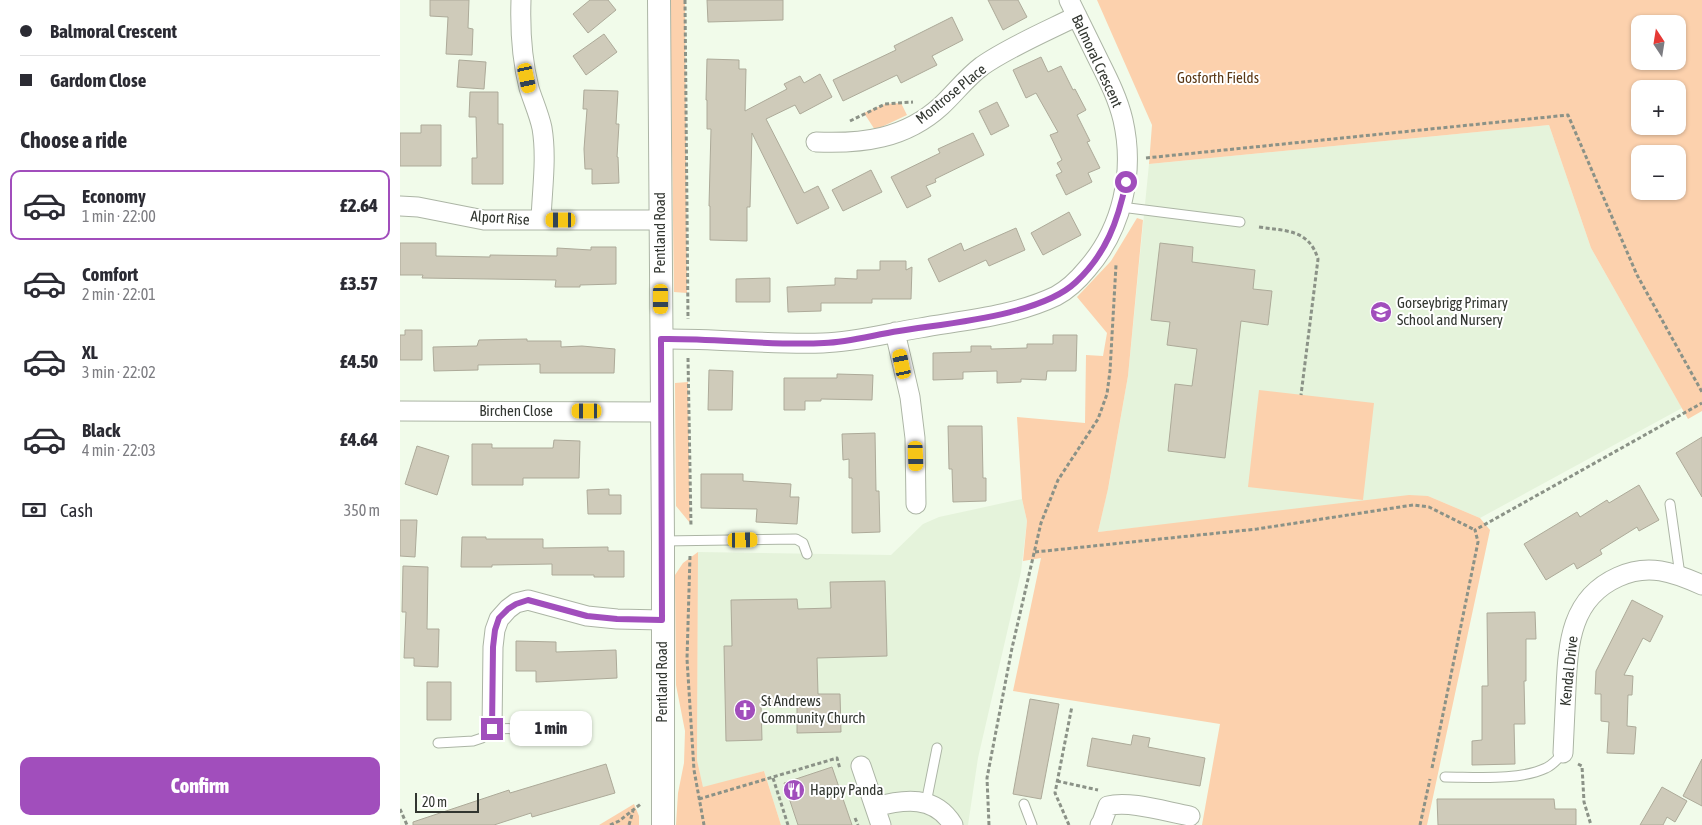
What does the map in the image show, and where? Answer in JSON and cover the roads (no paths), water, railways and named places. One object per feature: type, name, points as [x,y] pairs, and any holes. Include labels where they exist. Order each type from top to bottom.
[{"type":"street","points":[[521,0],[520,18],[525,67],[542,128],[541,220]]},
{"type":"street","name":"Pentland Road","points":[[658,0],[663,541],[663,825]]},
{"type":"street","name":"Montrose Place","points":[[816,142],[837,143],[882,138],[902,131],[923,120],[941,106],[960,84],[983,66],[1073,8]]},
{"type":"street","name":"Balmoral Crescent","points":[[661,339],[688,338],[823,343],[852,341],[999,315],[1033,306],[1058,295],[1076,283],[1094,261],[1112,233],[1121,207],[1126,182],[1128,151],[1123,121],[1116,96],[1073,8]]},
{"type":"street","name":"Alport Rise","points":[[400,206],[418,207],[484,220],[660,220]]},
{"type":"street","points":[[895,332],[910,397],[915,438],[916,504]]},
{"type":"street","name":"Birchen Close","points":[[400,411],[662,412]]},
{"type":"street","name":"Kendal Drive","points":[[1563,753],[1569,645],[1574,623],[1582,607],[1593,593],[1608,581],[1626,573],[1645,570],[1664,570],[1702,585]]},
{"type":"street","points":[[492,729],[495,630],[499,618],[508,609],[528,600],[587,616],[662,620]]},
{"type":"street","points":[[861,766],[878,816],[896,801],[911,801],[926,803],[947,815],[952,825]]},
{"type":"street","points":[[1100,825],[1108,806],[1114,804],[1128,804],[1190,816]]},
{"type":"lane","points":[[1121,207],[1240,222]]},
{"type":"lane","points":[[1670,504],[1680,575]]},
{"type":"lane","points":[[663,541],[796,539],[803,543],[807,554]]},
{"type":"lane","points":[[438,743],[473,741],[482,738],[492,729],[580,727]]},
{"type":"lane","points":[[926,803],[937,748]]},
{"type":"lane","points":[[1445,777],[1513,776],[1533,773],[1556,762],[1563,753]]},
{"type":"lane","points":[[1024,804],[1032,825]]},
{"type":"place","name":"Gorseybrigg Primary School and Nursery","points":[[1381,312]]},
{"type":"place","name":"St Andrews Community Church","points":[[745,710]]},
{"type":"place","name":"Happy Panda","points":[[794,790]]},
{"type":"park label","name":"Gosforth Fields","points":[[1218,78]]}]
